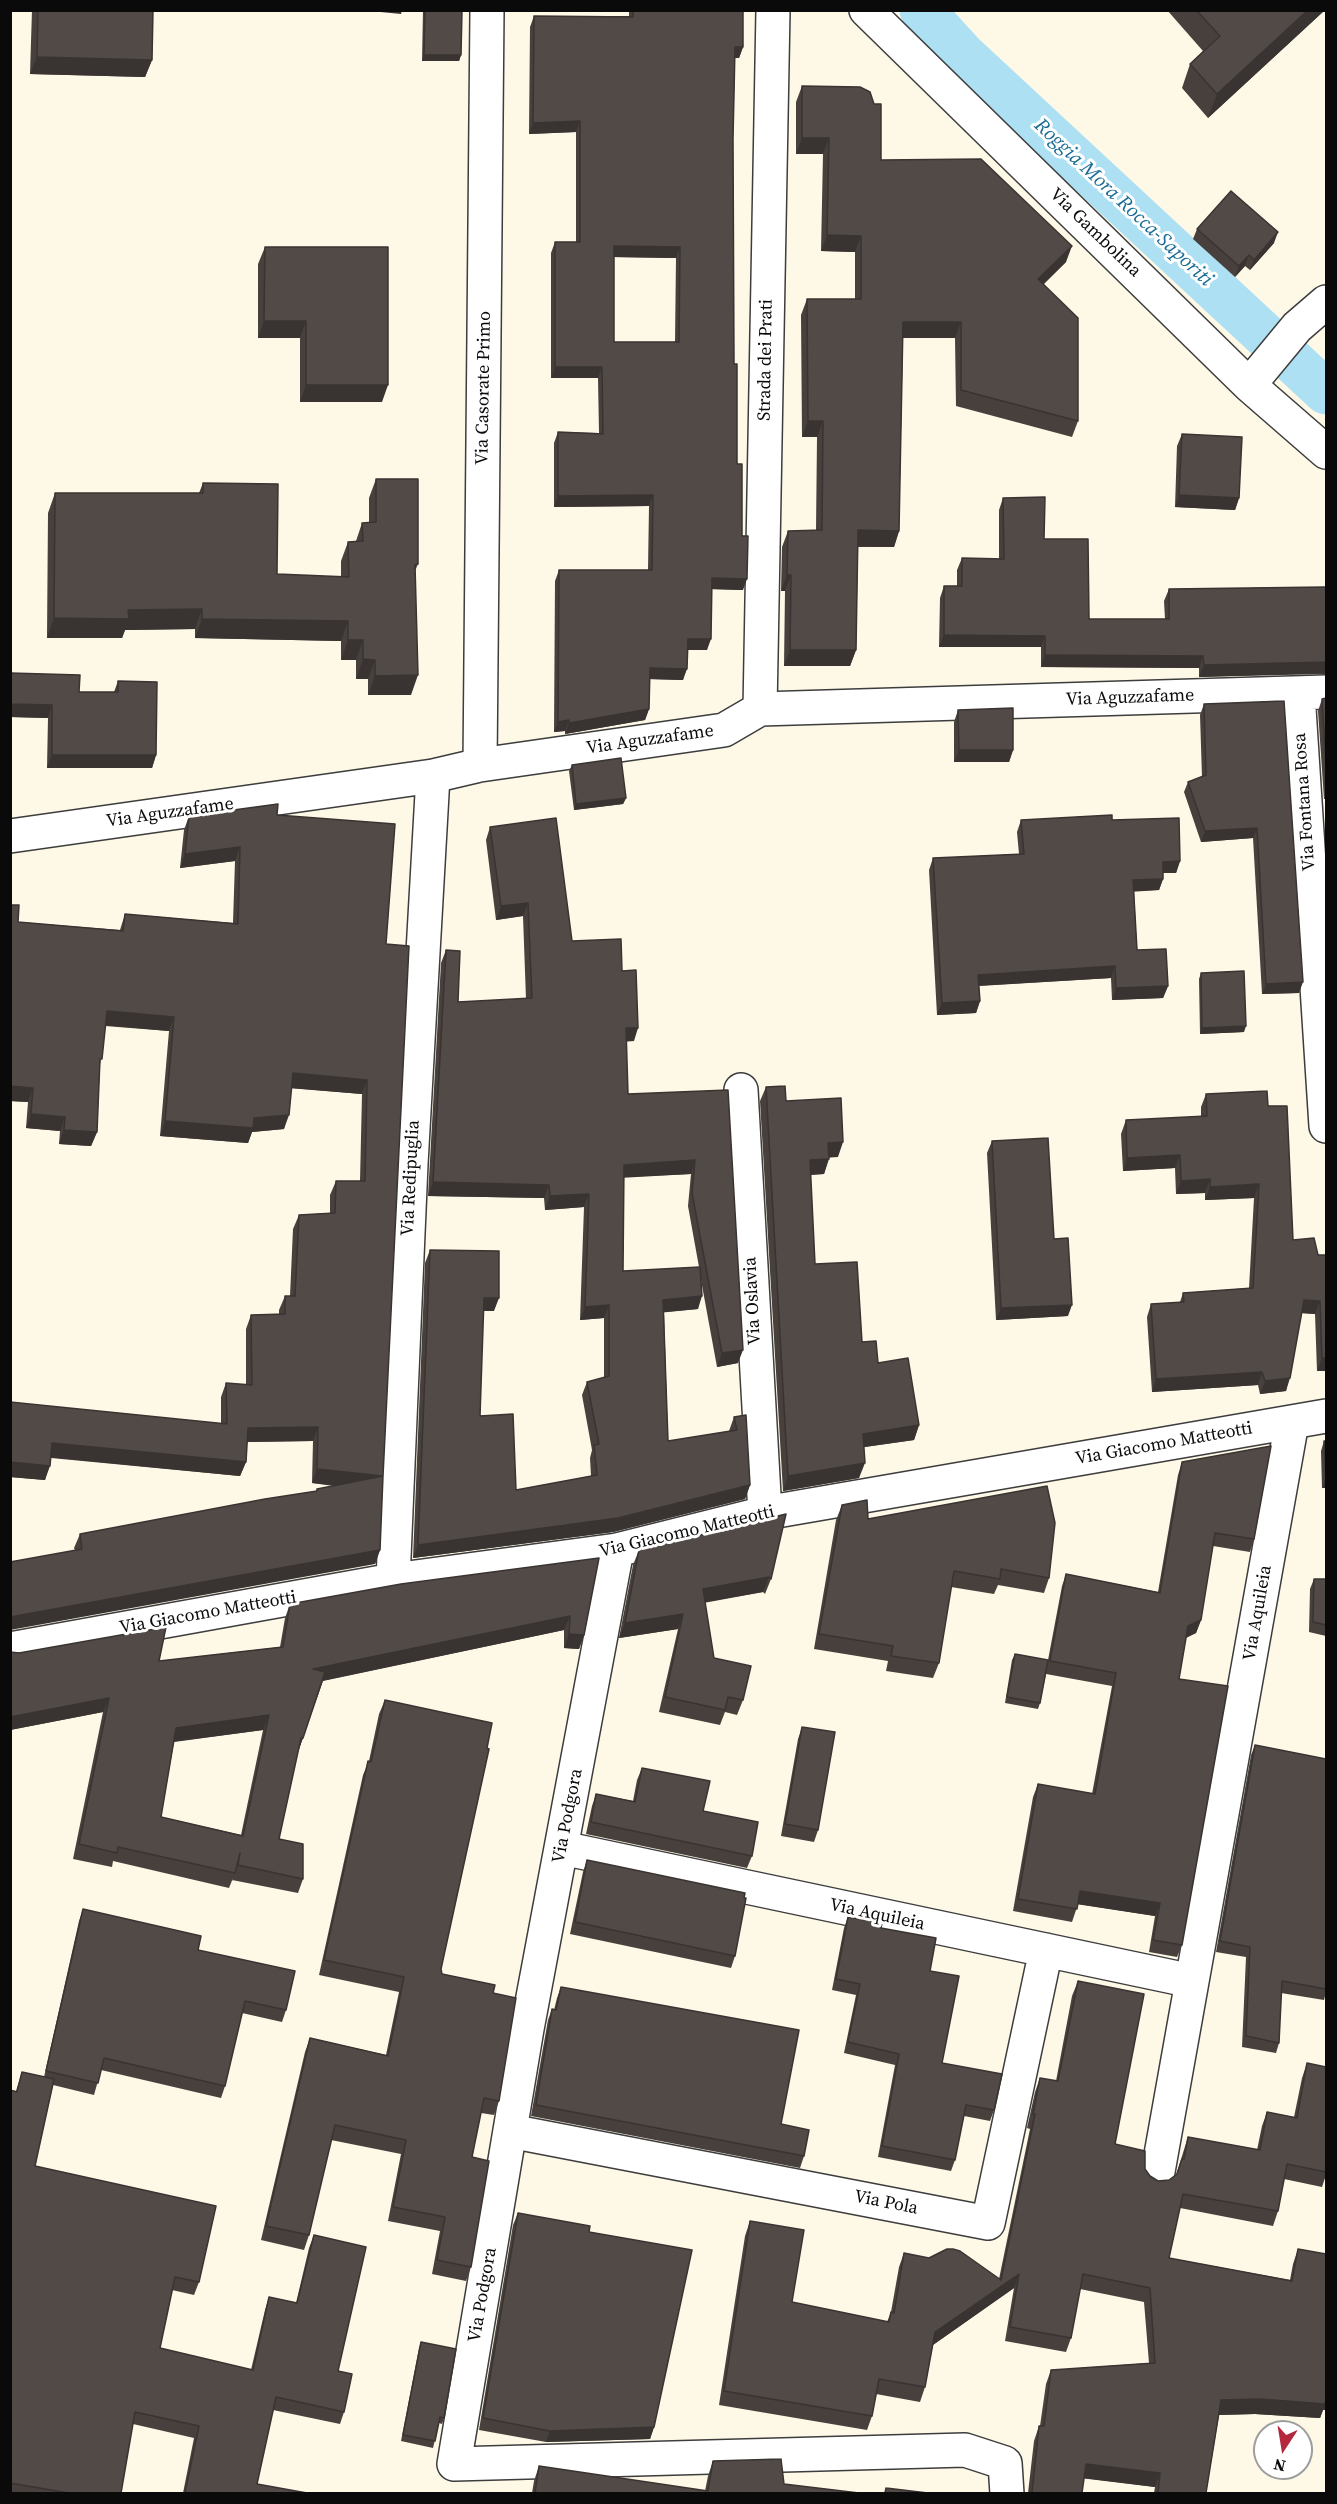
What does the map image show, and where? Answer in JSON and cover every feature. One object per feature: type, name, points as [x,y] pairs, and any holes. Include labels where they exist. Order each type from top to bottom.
[{"type":"street","name":"Via Casorate Primo","points":[[480,765],[487,10]]},
{"type":"street","name":"Strada dei Prati","points":[[760,709],[772,10]]},
{"type":"street","name":"Via Gambolina","points":[[866,10],[1249,385],[1326,452]]},
{"type":"street","points":[[1249,385],[1297,327],[1326,302]]},
{"type":"street","name":"Via Aguzzafame","points":[[10,836],[434,776],[480,765],[724,730],[760,709],[1312,692]]},
{"type":"street","name":"Via Fontana Rosa","points":[[1312,692],[1326,1126]]},
{"type":"street","name":"Via Redipuglia","points":[[393,1580],[411,1176],[434,776]]},
{"type":"street","name":"Via Oslavia","points":[[741,1090],[765,1513]]},
{"type":"street","name":"Via Giacomo Matteotti","points":[[10,1649],[393,1580],[618,1550],[765,1513],[1326,1416]]},
{"type":"street","name":"Via Aquileia","points":[[1157,2177],[1292,1422]]},
{"type":"street","name":"Via Podgora","points":[[618,1550],[510,2131],[454,2464],[965,2450],[1005,2463],[1007,2493]]},
{"type":"street","name":"Via Aquileia","points":[[562,1848],[1192,1981]]},
{"type":"street","name":"Via Pola","points":[[510,2131],[988,2223],[1046,1950]]},
{"type":"building","points":[[38,10],[153,10],[152,60],[37,57]]},
{"type":"building","points":[[425,10],[462,10],[461,55],[424,55]]},
{"type":"building","points":[[633,10],[743,10],[743,47],[735,47],[734,364],[737,364],[737,464],[742,464],[742,536],[748,536],[747,579],[712,578],[711,639],[688,639],[687,669],[650,668],[649,709],[569,723],[569,720],[558,722],[559,570],[652,570],[653,495],[558,496],[558,432],[603,434],[602,367],[555,367],[555,242],[580,242],[580,121],[533,123],[534,16],[633,17]],"holes":[[[614,246],[680,247],[679,342],[614,342]]]},
{"type":"building","points":[[1196,10],[1308,10],[1217,94],[1190,64],[1220,36]]},
{"type":"building","points":[[802,86],[860,87],[870,92],[874,104],[881,104],[881,160],[981,159],[1072,246],[1038,279],[1078,318],[1078,421],[961,390],[961,322],[903,322],[899,531],[858,530],[856,650],[790,650],[791,575],[787,575],[788,531],[822,530],[823,421],[808,421],[807,299],[861,299],[861,236],[827,235],[829,138],[802,138]]},
{"type":"building","points":[[1231,191],[1278,232],[1254,260],[1249,255],[1239,266],[1197,229]]},
{"type":"building","points":[[265,247],[388,247],[388,385],[306,385],[306,321],[264,321]]},
{"type":"building","points":[[1182,434],[1242,437],[1239,498],[1179,495]]},
{"type":"building","points":[[376,479],[418,479],[418,564],[415,565],[418,675],[375,676],[375,660],[363,659],[363,640],[348,640],[348,621],[202,619],[202,609],[128,610],[129,619],[54,618],[55,493],[203,493],[203,483],[278,484],[277,574],[349,577],[348,542],[363,541],[362,523],[376,522]]},
{"type":"building","points":[[1045,497],[1044,539],[1088,539],[1089,619],[1169,619],[1169,589],[1326,587],[1326,662],[1204,665],[1203,656],[1045,655],[1045,636],[944,635],[944,586],[962,586],[962,558],[1004,559],[1003,498]]},
{"type":"building","points":[[10,673],[80,675],[79,692],[118,692],[118,681],[157,682],[156,755],[52,755],[52,705],[10,704]]},
{"type":"building","points":[[1326,698],[1326,765],[1322,699]]},
{"type":"building","points":[[1284,701],[1303,982],[1266,984],[1257,828],[1205,831],[1188,782],[1206,775],[1204,704]]},
{"type":"building","points":[[1013,708],[1013,750],[959,750],[958,710]]},
{"type":"building","points":[[621,758],[626,798],[576,804],[572,765]]},
{"type":"building","points":[[278,804],[277,815],[395,824],[386,944],[409,946],[383,1476],[317,1469],[318,1427],[248,1428],[246,1462],[52,1443],[50,1466],[10,1462],[10,1402],[227,1424],[226,1383],[252,1385],[251,1315],[285,1314],[285,1296],[295,1296],[299,1215],[335,1213],[336,1181],[365,1181],[367,1080],[293,1073],[289,1115],[254,1118],[253,1128],[165,1121],[174,1017],[107,1011],[102,1059],[100,1059],[97,1132],[64,1130],[65,1117],[31,1114],[33,1088],[10,1086],[10,905],[19,905],[18,922],[123,931],[125,914],[238,924],[240,847],[185,854],[189,816]]},
{"type":"building","points":[[1112,815],[1112,820],[1179,818],[1180,861],[1163,862],[1163,879],[1133,880],[1137,950],[1166,949],[1168,986],[1116,988],[1115,966],[978,975],[980,1001],[942,1003],[933,858],[1024,854],[1021,820]]},
{"type":"building","points":[[556,818],[572,941],[621,939],[622,971],[636,970],[638,1028],[626,1028],[628,1094],[728,1090],[743,1350],[722,1353],[692,1193],[695,1160],[624,1165],[623,1271],[700,1267],[702,1296],[663,1300],[668,1441],[737,1430],[734,1417],[746,1415],[750,1485],[618,1518],[418,1545],[430,1250],[499,1251],[499,1298],[484,1298],[480,1416],[513,1414],[516,1490],[597,1475],[594,1445],[599,1444],[587,1382],[609,1376],[609,1305],[585,1307],[589,1194],[550,1196],[549,1185],[433,1182],[446,950],[460,951],[458,1002],[532,998],[528,903],[501,906],[490,827]]},
{"type":"building","points":[[1244,971],[1246,1026],[1202,1028],[1201,973]]},
{"type":"building","points":[[785,1086],[786,1101],[841,1098],[843,1142],[828,1143],[829,1159],[810,1160],[815,1264],[857,1262],[862,1342],[876,1341],[878,1363],[908,1358],[919,1425],[863,1434],[865,1463],[788,1476],[766,1087]]},
{"type":"building","points":[[1267,1091],[1268,1106],[1287,1106],[1293,1240],[1314,1238],[1318,1255],[1326,1255],[1326,1358],[1322,1358],[1320,1301],[1304,1300],[1290,1378],[1265,1381],[1262,1372],[1156,1379],[1151,1304],[1184,1302],[1183,1293],[1253,1288],[1259,1184],[1210,1187],[1210,1179],[1181,1181],[1180,1155],[1127,1158],[1126,1120],[1207,1116],[1206,1094]]},
{"type":"building","points":[[1048,1138],[1054,1239],[1068,1238],[1072,1305],[1001,1308],[992,1141]]},
{"type":"building","points":[[1324,1441],[1326,1441],[1326,1478]]},
{"type":"building","points":[[1271,1446],[1254,1539],[1215,1533],[1201,1620],[1188,1626],[1179,1679],[1228,1686],[1182,1945],[1153,1940],[1160,1903],[1080,1891],[1077,1909],[1018,1899],[1038,1784],[1095,1794],[1116,1673],[1050,1661],[1066,1574],[1160,1593],[1182,1462]]},
{"type":"building","points":[[383,1476],[380,1550],[10,1617],[10,1562],[82,1549],[80,1534],[317,1491],[317,1489]]},
{"type":"building","points":[[1047,1486],[1055,1523],[1049,1578],[1001,1569],[1000,1579],[954,1571],[939,1663],[891,1656],[893,1646],[819,1634],[842,1505],[867,1500],[868,1519]]},
{"type":"building","points":[[786,1514],[771,1579],[769,1577],[703,1589],[714,1658],[751,1666],[743,1700],[728,1697],[725,1710],[665,1697],[683,1614],[625,1623],[639,1550]]},
{"type":"building","points":[[599,1558],[584,1635],[569,1634],[570,1616],[313,1669],[325,1672],[303,1738],[301,1738],[279,1839],[303,1844],[303,1879],[238,1865],[240,1853],[235,1873],[118,1847],[117,1853],[79,1844],[109,1698],[10,1717],[10,1652],[19,1653],[166,1627],[159,1661],[283,1647],[290,1604],[401,1584]],"holes":[[[269,1715],[243,1836],[161,1817],[176,1728]]]},
{"type":"building","points":[[1314,1579],[1326,1579],[1326,1625],[1313,1622]]},
{"type":"building","points":[[1015,1654],[1048,1660],[1040,1703],[1007,1697]]},
{"type":"building","points":[[385,1700],[492,1723],[487,1748],[489,1749],[441,1969],[442,1974],[495,1985],[493,1993],[516,1998],[499,2101],[484,2098],[472,2157],[489,2161],[471,2267],[437,2260],[445,2217],[393,2207],[406,2140],[335,2125],[309,2235],[266,2226],[310,2038],[388,2056],[404,1977],[324,1960],[368,1761],[371,1762]]},
{"type":"building","points":[[802,1727],[835,1732],[818,1830],[785,1824]]},
{"type":"building","points":[[1255,1745],[1326,1759],[1326,1989],[1282,1981],[1279,2043],[1246,2036],[1250,1947],[1220,1941]]},
{"type":"building","points":[[642,1768],[710,1781],[703,1811],[758,1822],[752,1856],[591,1822],[596,1794],[635,1802]]},
{"type":"building","points":[[587,1860],[745,1893],[735,1956],[575,1922]]},
{"type":"building","points":[[83,1909],[201,1936],[198,1950],[295,1971],[286,2010],[245,2001],[225,2086],[104,2058],[98,2083],[46,2071]]},
{"type":"building","points":[[848,1917],[882,1923],[881,1928],[936,1938],[930,1971],[959,1976],[942,2063],[1002,2074],[994,2110],[966,2105],[955,2160],[882,2146],[899,2054],[848,2042],[860,1984],[836,1979]]},
{"type":"building","points":[[1078,1981],[1144,1994],[1115,2144],[1145,2151],[1145,2169],[1158,2181],[1169,2180],[1177,2174],[1182,2159],[1184,2159],[1188,2137],[1260,2150],[1267,2112],[1297,2118],[1307,2063],[1326,2067],[1326,2172],[1287,2164],[1278,2211],[1183,2194],[1169,2258],[1292,2281],[1298,2249],[1326,2254],[1325,2404],[1261,2399],[1221,2400],[1206,2493],[1158,2493],[1160,2473],[1086,2464],[1082,2493],[1032,2493],[1039,2426],[1044,2426],[1051,2370],[1155,2363],[1150,2288],[1083,2274],[1071,2338],[1010,2327],[1019,2274],[935,2332],[925,2387],[879,2379],[872,2416],[724,2391],[750,2221],[804,2230],[792,2302],[889,2322],[891,2312],[894,2313],[904,2253],[929,2258],[947,2249],[953,2249],[960,2251],[1001,2280],[1035,2114],[1033,2114],[1040,2078],[1058,2081]]},
{"type":"building","points":[[561,1987],[799,2030],[781,2124],[809,2130],[804,2156],[536,2105],[552,2009],[556,2010]]},
{"type":"building","points":[[22,2072],[54,2079],[35,2166],[216,2206],[199,2282],[175,2277],[160,2348],[253,2370],[269,2297],[297,2303],[314,2235],[366,2247],[338,2371],[352,2374],[344,2412],[276,2397],[257,2484],[307,2493],[185,2493],[199,2426],[135,2412],[121,2493],[69,2493],[10,2483],[10,2090],[17,2092]]},
{"type":"building","points":[[518,2213],[590,2226],[589,2232],[692,2250],[654,2427],[550,2431],[483,2418]]},
{"type":"building","points":[[421,2342],[456,2349],[444,2418],[440,2417],[435,2441],[403,2435]]},
{"type":"building","points":[[781,2459],[784,2484],[859,2493],[535,2493],[539,2466],[708,2491],[713,2461]]},
{"type":"building","points":[[886,2488],[928,2493],[885,2493]]},
{"type":"waterway","name":"Roggia Mora Rocca-Saporiti","points":[[922,10],[962,54],[1326,392]]}]
